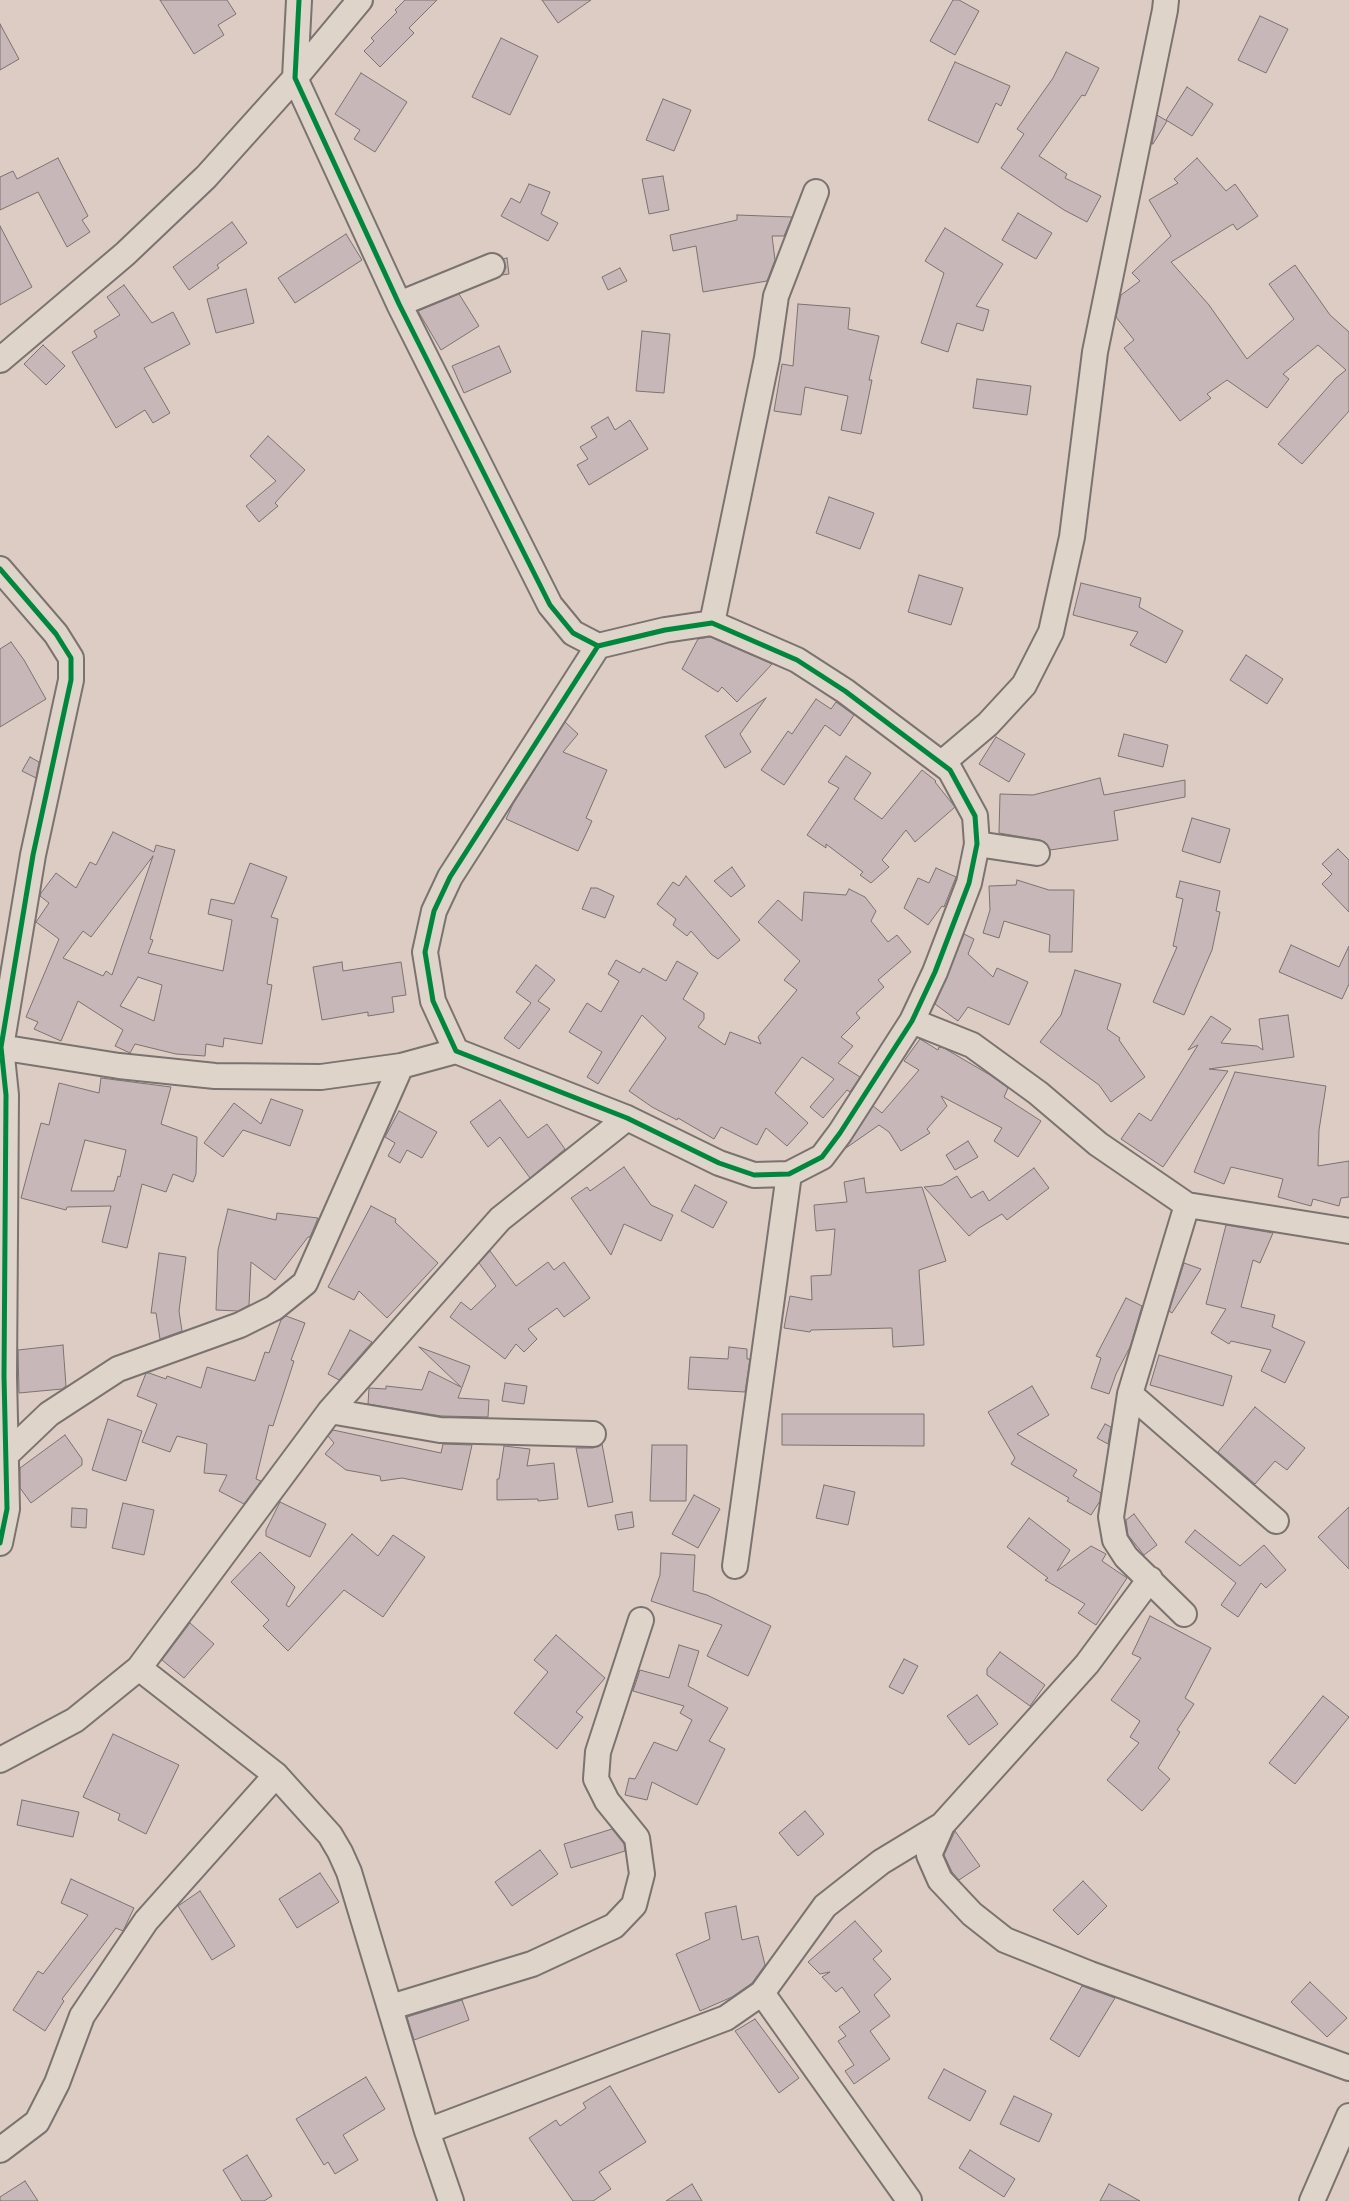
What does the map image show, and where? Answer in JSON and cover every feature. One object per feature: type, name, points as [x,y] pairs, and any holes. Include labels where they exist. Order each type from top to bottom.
[{"type":"street","points":[[1,1047],[119,1066],[216,1076],[321,1077],[401,1066],[456,1051],[627,1118],[719,1163],[754,1175],[789,1174],[822,1157],[840,1133],[912,1021],[935,972],[969,883],[977,844],[975,816],[950,770],[845,691],[797,660],[712,623],[665,630],[598,646],[573,633],[550,605],[399,304],[295,78],[300,0]]},
{"type":"street","points":[[0,360],[125,254],[206,178],[295,78],[360,0]]},
{"type":"street","points":[[942,763],[988,724],[1024,685],[1052,632],[1072,537],[1094,352],[1166,0]]},
{"type":"street","points":[[712,623],[767,358],[776,296],[816,192]]},
{"type":"street","points":[[399,304],[492,266]]},
{"type":"street","points":[[0,569],[56,634],[71,658],[71,680],[33,855],[1,1047],[6,1095],[2,1376],[7,1509],[0,1543]]},
{"type":"street","points":[[456,1051],[433,1002],[425,952],[434,911],[450,877],[598,646]]},
{"type":"street","points":[[977,844],[1037,853]]},
{"type":"street","points":[[912,1021],[972,1045],[1038,1093],[1098,1144],[1187,1204],[1349,1231]]},
{"type":"street","points":[[4,1457],[49,1414],[118,1369],[240,1325],[274,1308],[305,1283],[401,1066]]},
{"type":"street","points":[[0,1760],[74,1720],[139,1668],[330,1411],[500,1219],[627,1118]]},
{"type":"street","points":[[735,1566],[789,1174]]},
{"type":"street","points":[[1184,1614],[1126,1556],[1115,1540],[1111,1517],[1130,1394],[1187,1204]]},
{"type":"street","points":[[1130,1394],[1276,1521]]},
{"type":"street","points":[[330,1411],[440,1430],[593,1434]]},
{"type":"street","points":[[427,2131],[726,2018],[762,1992],[825,1906],[881,1862],[942,1826],[1087,1664],[1150,1579]]},
{"type":"street","points":[[391,2007],[532,1964],[614,1926],[634,1905],[642,1874],[637,1838],[607,1801],[596,1779],[598,1752],[641,1620]]},
{"type":"street","points":[[139,1668],[276,1776],[330,1836],[340,1852],[349,1872],[427,2131],[452,2201]]},
{"type":"street","points":[[0,2150],[37,2122],[57,2083],[82,2016],[146,1921],[276,1776]]},
{"type":"street","points":[[942,1826],[929,1855],[940,1880],[972,1914],[1005,1940],[1090,1974],[1349,2068]]},
{"type":"street","points":[[762,1992],[909,2200]]},
{"type":"street","points":[[1312,2201],[1349,2116]]},
{"type":"building","points":[[160,0],[227,0],[236,14],[218,25],[224,35],[194,54]]},
{"type":"building","points":[[405,0],[437,0],[409,28],[414,33],[380,67],[364,51],[374,41],[371,38],[397,12],[395,10]]},
{"type":"building","points":[[542,0],[591,0],[558,23]]},
{"type":"building","points":[[953,0],[959,0],[979,11],[955,55],[930,41]]},
{"type":"building","points":[[1260,16],[1288,29],[1266,73],[1238,60]]},
{"type":"building","points":[[0,24],[19,59],[0,70]]},
{"type":"building","points":[[501,38],[538,56],[510,115],[472,97]]},
{"type":"building","points":[[1066,52],[1099,68],[1085,96],[1082,95],[1039,156],[1067,174],[1065,178],[1101,196],[1087,222],[1064,210],[1001,168],[1024,134],[1017,129],[1053,78]]},
{"type":"building","points":[[955,62],[1010,86],[1001,106],[996,103],[978,143],[928,120]]},
{"type":"building","points":[[361,73],[407,102],[375,152],[354,139],[360,130],[335,114]]},
{"type":"building","points":[[1187,87],[1213,104],[1192,136],[1166,120]]},
{"type":"building","points":[[663,99],[691,110],[674,151],[646,140]]},
{"type":"building","points":[[1157,115],[1167,121],[1152,144]]},
{"type":"building","points":[[58,158],[88,216],[82,220],[90,232],[67,247],[38,192],[0,210],[0,177],[13,171],[17,179]]},
{"type":"building","points":[[1197,158],[1226,191],[1235,184],[1258,216],[1237,230],[1233,224],[1171,262],[1209,305],[1247,359],[1294,319],[1269,284],[1295,265],[1330,315],[1349,332],[1349,411],[1302,464],[1278,444],[1336,378],[1346,370],[1318,345],[1283,374],[1289,379],[1267,408],[1227,380],[1207,394],[1211,398],[1180,421],[1124,348],[1134,340],[1116,317],[1121,295],[1140,281],[1132,273],[1171,236],[1149,200],[1178,183],[1174,179]]},
{"type":"building","points":[[663,176],[669,210],[649,214],[642,179]]},
{"type":"building","points":[[529,184],[550,192],[541,214],[558,223],[548,241],[501,216],[511,198],[520,203]]},
{"type":"building","points":[[1018,213],[1052,233],[1036,259],[1002,240]]},
{"type":"building","points":[[737,215],[792,217],[784,236],[772,236],[775,260],[767,281],[703,292],[696,246],[673,251],[670,235],[737,220]]},
{"type":"building","points":[[232,222],[247,243],[217,265],[219,268],[189,290],[173,267]]},
{"type":"building","points":[[0,226],[32,287],[0,305]]},
{"type":"building","points":[[945,228],[1003,264],[976,306],[989,310],[983,331],[957,323],[948,352],[921,343],[944,273],[925,261]]},
{"type":"building","points":[[346,234],[362,260],[295,303],[278,278]]},
{"type":"building","points":[[507,258],[509,274],[502,275],[506,267],[503,259]]},
{"type":"building","points":[[620,268],[627,281],[608,290],[602,277]]},
{"type":"building","points":[[124,285],[152,323],[173,312],[190,344],[144,368],[170,413],[153,423],[145,410],[116,428],[72,352],[97,337],[94,331],[120,315],[107,297]]},
{"type":"building","points":[[246,289],[254,323],[216,333],[207,299]]},
{"type":"building","points":[[459,294],[479,326],[441,350],[418,311]]},
{"type":"building","points":[[798,304],[850,308],[848,329],[879,336],[869,380],[872,380],[861,434],[841,430],[848,396],[805,387],[801,415],[774,411],[782,364],[793,366]]},
{"type":"building","points":[[642,331],[670,334],[664,393],[636,391]]},
{"type":"building","points":[[43,345],[65,366],[46,385],[24,364]]},
{"type":"building","points":[[499,346],[511,372],[464,393],[452,366]]},
{"type":"building","points":[[977,379],[1031,386],[1027,415],[973,408]]},
{"type":"building","points":[[608,417],[615,430],[630,420],[648,449],[589,485],[577,465],[588,459],[580,447],[597,437],[591,427]]},
{"type":"building","points":[[268,436],[305,470],[275,503],[278,506],[259,522],[246,506],[276,481],[250,456]]},
{"type":"building","points":[[829,497],[874,513],[860,549],[816,533]]},
{"type":"building","points":[[919,575],[963,588],[951,625],[908,612]]},
{"type":"building","points":[[1081,583],[1141,598],[1139,607],[1183,631],[1166,663],[1130,645],[1138,632],[1073,615]]},
{"type":"building","points":[[710,637],[772,664],[737,702],[722,687],[718,692],[682,669],[698,639]]},
{"type":"building","points":[[11,642],[24,660],[46,699],[0,727],[0,649]]},
{"type":"building","points":[[1246,655],[1283,679],[1267,704],[1230,680]]},
{"type":"building","points":[[766,698],[740,734],[751,752],[725,768],[705,736]]},
{"type":"building","points":[[816,699],[831,709],[836,702],[854,715],[840,736],[825,725],[784,785],[761,770],[788,731],[792,734]]},
{"type":"building","points":[[565,722],[578,734],[563,752],[607,770],[586,818],[592,821],[578,851],[506,819],[513,804]]},
{"type":"building","points":[[1124,734],[1168,745],[1163,767],[1118,756]]},
{"type":"building","points":[[996,737],[1025,754],[1009,782],[979,764]]},
{"type":"building","points":[[846,756],[871,773],[854,799],[882,819],[922,770],[936,781],[955,807],[915,842],[906,830],[882,860],[889,867],[871,883],[860,875],[863,872],[826,844],[826,848],[807,835],[839,788],[828,782]]},
{"type":"building","points":[[30,757],[39,762],[36,778],[22,771]]},
{"type":"building","points":[[1100,778],[1104,795],[1185,780],[1185,797],[1114,811],[1118,840],[1050,850],[1046,843],[1040,840],[999,833],[1000,794],[1033,795]]},
{"type":"building","points":[[1192,818],[1230,829],[1220,863],[1182,851]]},
{"type":"building","points":[[113,832],[154,852],[156,845],[175,850],[150,939],[153,940],[148,953],[223,971],[232,920],[208,914],[211,899],[234,904],[250,863],[287,877],[271,917],[278,919],[267,984],[272,985],[262,1044],[224,1038],[223,1047],[206,1044],[205,1056],[176,1054],[135,1044],[130,1053],[115,1046],[123,1030],[78,1001],[61,1041],[34,1029],[38,1022],[26,1017],[59,939],[36,922],[49,903],[40,896],[41,893],[56,873],[76,888],[90,862],[96,865]],"holes":[[[153,856],[112,975],[106,971],[103,976],[63,958],[83,931],[91,937]],[[138,977],[162,985],[154,1021],[120,1006]]]},
{"type":"building","points":[[1338,849],[1349,860],[1349,912],[1322,884],[1332,874],[1322,864]]},
{"type":"building","points":[[732,867],[745,886],[731,897],[714,881]]},
{"type":"building","points":[[936,868],[956,877],[944,907],[942,906],[928,925],[904,908],[918,878],[929,883]]},
{"type":"building","points":[[686,876],[740,940],[718,959],[711,954],[691,931],[687,936],[673,925],[676,919],[657,904],[673,882],[679,886]]},
{"type":"building","points":[[1017,880],[1049,890],[1074,890],[1072,952],[1049,952],[1050,935],[1004,921],[999,938],[983,933],[990,910],[989,886],[1016,885]]},
{"type":"building","points":[[1180,881],[1220,891],[1216,911],[1220,912],[1212,950],[1184,1015],[1153,1002],[1177,947],[1173,946],[1183,899],[1176,897]]},
{"type":"building","points":[[591,888],[597,888],[614,896],[605,918],[582,909]]},
{"type":"building","points":[[849,889],[865,897],[876,911],[871,921],[888,942],[897,935],[911,952],[878,980],[884,987],[856,1013],[860,1018],[841,1037],[853,1046],[838,1063],[860,1077],[850,1092],[847,1090],[823,1118],[810,1107],[834,1079],[802,1057],[775,1093],[808,1123],[787,1146],[766,1128],[757,1145],[721,1127],[714,1139],[678,1118],[677,1120],[652,1107],[629,1091],[666,1038],[642,1015],[598,1084],[587,1077],[602,1052],[569,1032],[587,1003],[601,1012],[619,981],[608,974],[616,960],[640,973],[643,968],[666,981],[677,961],[698,973],[683,999],[704,1013],[704,1019],[698,1027],[725,1045],[730,1032],[761,1044],[758,1037],[797,990],[784,980],[800,961],[758,922],[778,900],[802,921],[804,892],[846,895]]},
{"type":"building","points":[[964,934],[974,939],[968,954],[993,977],[997,968],[1028,982],[1009,1025],[968,1007],[958,1021],[935,1004]]},
{"type":"building","points":[[1291,945],[1339,967],[1349,946],[1349,984],[1342,999],[1279,972]]},
{"type":"building","points":[[342,962],[343,971],[401,962],[406,995],[392,997],[394,1012],[368,1016],[368,1012],[322,1020],[313,967]]},
{"type":"building","points":[[536,965],[555,980],[538,1001],[550,1009],[519,1049],[504,1038],[531,1003],[516,992]]},
{"type":"building","points":[[1075,970],[1121,984],[1107,1029],[1120,1038],[1119,1040],[1145,1077],[1111,1102],[1099,1085],[1040,1042],[1061,1015]]},
{"type":"building","points":[[1288,1015],[1294,1057],[1209,1069],[1228,1071],[1163,1167],[1121,1139],[1139,1113],[1151,1121],[1198,1045],[1188,1050],[1211,1016],[1231,1029],[1221,1043],[1257,1046],[1263,1050],[1259,1019]]},
{"type":"building","points":[[920,1039],[938,1050],[939,1047],[944,1048],[990,1075],[1008,1088],[1004,1097],[1041,1121],[1018,1157],[994,1141],[1002,1128],[941,1096],[947,1106],[927,1129],[930,1133],[901,1151],[889,1132],[879,1125],[846,1148],[873,1106],[882,1113],[919,1070],[904,1061]]},
{"type":"building","points":[[1235,1072],[1326,1086],[1319,1130],[1318,1166],[1349,1161],[1349,1197],[1341,1198],[1339,1206],[1313,1199],[1311,1206],[1278,1197],[1283,1179],[1231,1167],[1224,1184],[1194,1172]]},
{"type":"building","points":[[101,1078],[171,1087],[161,1124],[197,1137],[196,1174],[193,1182],[173,1174],[166,1192],[142,1184],[127,1248],[102,1242],[111,1206],[67,1207],[66,1210],[21,1198],[41,1123],[49,1125],[59,1083],[99,1093]],"holes":[[[85,1140],[126,1150],[120,1177],[118,1176],[114,1191],[71,1191]]]},
{"type":"building","points":[[271,1099],[303,1110],[290,1146],[243,1130],[223,1157],[204,1143],[234,1103],[261,1124]]},
{"type":"building","points":[[500,1100],[528,1138],[547,1124],[565,1149],[530,1178],[500,1137],[488,1147],[470,1122]]},
{"type":"building","points":[[399,1111],[437,1132],[422,1158],[407,1150],[400,1163],[388,1156],[395,1143],[385,1137]]},
{"type":"building","points":[[968,1141],[978,1157],[955,1170],[946,1155]]},
{"type":"building","points":[[624,1167],[651,1205],[673,1215],[661,1241],[624,1224],[611,1255],[571,1198],[587,1187],[590,1191]]},
{"type":"building","points":[[1034,1168],[1049,1188],[1007,1220],[1002,1214],[969,1236],[924,1187],[942,1185],[957,1176],[971,1198],[983,1191],[989,1201]]},
{"type":"building","points":[[864,1178],[866,1193],[922,1187],[946,1261],[919,1270],[924,1345],[893,1347],[892,1328],[811,1330],[810,1332],[784,1328],[790,1296],[812,1300],[811,1276],[831,1275],[835,1229],[816,1231],[814,1205],[847,1202],[844,1182]]},
{"type":"building","points":[[695,1185],[727,1202],[713,1228],[681,1211]]},
{"type":"building","points":[[371,1206],[396,1219],[395,1222],[438,1263],[387,1318],[359,1291],[354,1300],[328,1287]]},
{"type":"building","points":[[228,1209],[276,1220],[277,1213],[318,1218],[310,1237],[308,1237],[275,1280],[251,1262],[249,1305],[238,1311],[216,1310],[218,1250]]},
{"type":"building","points":[[1226,1225],[1273,1233],[1260,1263],[1253,1260],[1241,1307],[1275,1315],[1272,1327],[1305,1342],[1285,1383],[1261,1371],[1271,1350],[1231,1341],[1229,1344],[1211,1333],[1226,1309],[1206,1304]]},
{"type":"building","points":[[490,1251],[516,1286],[548,1262],[554,1270],[564,1262],[590,1298],[564,1317],[557,1308],[528,1329],[537,1339],[524,1352],[516,1344],[505,1359],[450,1317],[461,1302],[471,1310],[496,1286],[479,1263]]},
{"type":"building","points":[[159,1253],[186,1257],[179,1311],[182,1331],[160,1339],[156,1313],[151,1313]]},
{"type":"building","points":[[1184,1263],[1201,1269],[1172,1313],[1169,1311]]},
{"type":"building","points":[[1126,1298],[1142,1306],[1130,1347],[1116,1374],[1109,1394],[1091,1388],[1101,1358],[1096,1356]]},
{"type":"building","points":[[286,1316],[305,1323],[291,1360],[294,1361],[273,1426],[269,1425],[256,1479],[261,1481],[244,1504],[219,1491],[227,1475],[204,1473],[207,1444],[177,1436],[170,1452],[142,1442],[157,1404],[137,1396],[146,1373],[166,1379],[167,1376],[201,1388],[207,1367],[255,1381],[265,1352],[269,1353],[281,1320]]},
{"type":"building","points":[[350,1330],[372,1342],[339,1380],[328,1374]]},
{"type":"building","points":[[63,1345],[66,1386],[62,1389],[19,1393],[18,1350]]},
{"type":"building","points":[[419,1347],[470,1366],[458,1398],[489,1400],[488,1417],[441,1416],[368,1404],[369,1388],[386,1389],[386,1386],[422,1390],[429,1371],[461,1387]]},
{"type":"building","points":[[729,1347],[747,1349],[747,1359],[750,1359],[745,1392],[688,1389],[690,1357],[728,1359]]},
{"type":"building","points":[[1159,1355],[1232,1376],[1223,1406],[1150,1385]]},
{"type":"building","points":[[505,1383],[527,1386],[524,1404],[502,1401]]},
{"type":"building","points":[[1032,1386],[1049,1415],[1017,1434],[1077,1470],[1073,1476],[1101,1493],[1100,1501],[1091,1515],[1067,1501],[1069,1498],[1011,1464],[1015,1458],[988,1412]]},
{"type":"building","points":[[1255,1407],[1305,1448],[1287,1470],[1275,1461],[1255,1484],[1218,1452]]},
{"type":"building","points":[[782,1414],[924,1414],[924,1446],[782,1445]]},
{"type":"building","points":[[108,1419],[142,1431],[126,1481],[92,1470]]},
{"type":"building","points":[[1105,1424],[1111,1427],[1108,1444],[1097,1438]]},
{"type":"building","points":[[333,1430],[441,1453],[443,1444],[472,1445],[462,1490],[402,1478],[381,1481],[380,1476],[346,1470],[325,1454],[334,1443],[328,1436]]},
{"type":"building","points":[[65,1435],[82,1459],[82,1465],[31,1503],[20,1488],[20,1468]]},
{"type":"building","points":[[602,1444],[613,1502],[588,1507],[576,1448],[593,1448]]},
{"type":"building","points":[[652,1445],[687,1445],[686,1501],[650,1501]]},
{"type":"building","points":[[504,1446],[530,1449],[527,1466],[554,1463],[558,1499],[538,1501],[538,1499],[497,1500],[497,1479],[499,1479]]},
{"type":"building","points":[[824,1485],[855,1492],[848,1525],[816,1518]]},
{"type":"building","points":[[694,1495],[720,1509],[698,1548],[672,1534]]},
{"type":"building","points":[[280,1502],[326,1524],[310,1557],[266,1536],[266,1530]]},
{"type":"building","points":[[123,1503],[154,1510],[144,1555],[112,1548]]},
{"type":"building","points":[[1349,1507],[1349,1569],[1318,1537]]},
{"type":"building","points":[[72,1508],[87,1509],[86,1528],[71,1527]]},
{"type":"building","points":[[632,1512],[634,1527],[618,1530],[615,1515]]},
{"type":"building","points":[[1134,1514],[1157,1545],[1144,1555],[1128,1535],[1126,1520]]},
{"type":"building","points":[[1029,1518],[1070,1550],[1057,1571],[1091,1546],[1106,1554],[1102,1561],[1127,1578],[1096,1625],[1078,1613],[1085,1604],[1045,1580],[1048,1578],[1007,1547]]},
{"type":"building","points":[[1195,1530],[1240,1566],[1264,1545],[1286,1570],[1266,1588],[1261,1583],[1238,1617],[1221,1605],[1236,1583],[1185,1542]]},
{"type":"building","points":[[352,1534],[378,1556],[393,1535],[425,1557],[383,1617],[344,1590],[288,1651],[263,1626],[269,1620],[231,1582],[260,1552],[295,1587],[286,1605],[289,1607]]},
{"type":"building","points":[[661,1553],[695,1555],[693,1591],[707,1595],[771,1626],[748,1676],[707,1656],[722,1625],[651,1601],[660,1575]]},
{"type":"building","points":[[1150,1616],[1211,1648],[1185,1698],[1194,1704],[1177,1730],[1180,1732],[1158,1768],[1170,1779],[1142,1811],[1107,1780],[1139,1743],[1130,1737],[1140,1721],[1111,1700],[1141,1658],[1132,1654]]},
{"type":"building","points":[[190,1623],[214,1644],[184,1678],[162,1660]]},
{"type":"building","points":[[556,1635],[605,1678],[576,1712],[583,1717],[557,1749],[514,1713],[548,1672],[534,1660]]},
{"type":"building","points":[[679,1645],[699,1651],[688,1686],[728,1708],[709,1741],[725,1749],[697,1805],[652,1782],[647,1800],[625,1795],[629,1778],[635,1779],[654,1742],[677,1751],[692,1720],[680,1713],[684,1706],[633,1691],[640,1670],[669,1678]]},
{"type":"building","points":[[1000,1652],[1045,1685],[1030,1706],[987,1675],[987,1669]]},
{"type":"building","points":[[904,1659],[918,1666],[903,1694],[889,1687]]},
{"type":"building","points":[[977,1695],[998,1724],[969,1745],[947,1716]]},
{"type":"building","points":[[1323,1696],[1349,1717],[1295,1784],[1269,1763]]},
{"type":"building","points":[[113,1734],[179,1765],[146,1834],[118,1820],[120,1814],[83,1797]]},
{"type":"building","points":[[22,1800],[79,1812],[73,1837],[17,1825]]},
{"type":"building","points":[[805,1811],[824,1834],[798,1856],[779,1833]]},
{"type":"building","points":[[612,1829],[624,1844],[625,1851],[571,1868],[564,1844]]},
{"type":"building","points":[[955,1831],[980,1866],[959,1880],[952,1872],[944,1855]]},
{"type":"building","points":[[540,1850],[558,1874],[512,1906],[495,1882]]},
{"type":"building","points":[[320,1873],[339,1902],[297,1928],[279,1899]]},
{"type":"building","points":[[71,1879],[134,1908],[123,1931],[116,1928],[62,1999],[64,2001],[45,2031],[13,2010],[38,1971],[43,1974],[88,1915],[61,1903]]},
{"type":"building","points":[[1083,1881],[1107,1906],[1078,1935],[1053,1910]]},
{"type":"building","points":[[200,1891],[235,1946],[212,1960],[178,1906]]},
{"type":"building","points":[[736,1906],[742,1940],[758,1936],[765,1965],[752,1983],[732,1997],[700,2011],[676,1954],[710,1939],[705,1913]]},
{"type":"building","points":[[855,1921],[882,1951],[873,1959],[891,1979],[874,1995],[890,2016],[870,2031],[890,2059],[854,2084],[845,2071],[854,2065],[838,2041],[846,2036],[839,2027],[860,2012],[842,1987],[836,1992],[822,1977],[830,1972],[820,1974],[808,1962]]},
{"type":"building","points":[[1310,1982],[1347,2018],[1327,2037],[1291,2002]]},
{"type":"building","points":[[1082,1986],[1115,1998],[1079,2057],[1050,2039]]},
{"type":"building","points":[[462,2000],[469,2020],[414,2040],[407,2017]]},
{"type":"building","points":[[755,2019],[799,2078],[779,2093],[735,2031]]},
{"type":"building","points":[[944,2069],[986,2091],[970,2121],[928,2098]]},
{"type":"building","points":[[366,2077],[385,2109],[343,2135],[358,2160],[335,2174],[328,2162],[324,2165],[296,2119]]},
{"type":"building","points":[[610,2086],[646,2142],[599,2172],[611,2189],[593,2201],[573,2201],[529,2138],[556,2120],[560,2126],[586,2108],[583,2103]]},
{"type":"building","points":[[1014,2096],[1052,2114],[1039,2142],[1000,2124]]},
{"type":"building","points":[[970,2150],[1015,2179],[1004,2197],[959,2168]]},
{"type":"building","points":[[247,2155],[272,2196],[264,2201],[242,2201],[223,2170]]},
{"type":"building","points":[[25,2181],[38,2201],[0,2201],[0,2197]]},
{"type":"building","points":[[692,2184],[702,2201],[666,2201]]},
{"type":"building","points":[[1109,2184],[1140,2201],[1100,2201]]},
{"type":"cycle path","points":[[299,0],[295,78],[399,304],[550,605],[573,633],[598,646],[665,630],[712,623],[797,660],[845,691],[950,770],[975,816],[977,844],[969,883],[935,972],[912,1021],[840,1133],[822,1157],[789,1174],[754,1175],[719,1163],[627,1118],[456,1051],[433,1001],[425,952],[434,911],[450,877],[598,646]]},
{"type":"cycle path","points":[[0,569],[56,634],[71,658],[71,680],[33,855],[1,1047],[6,1095],[4,1376],[7,1509],[0,1543]]}]
